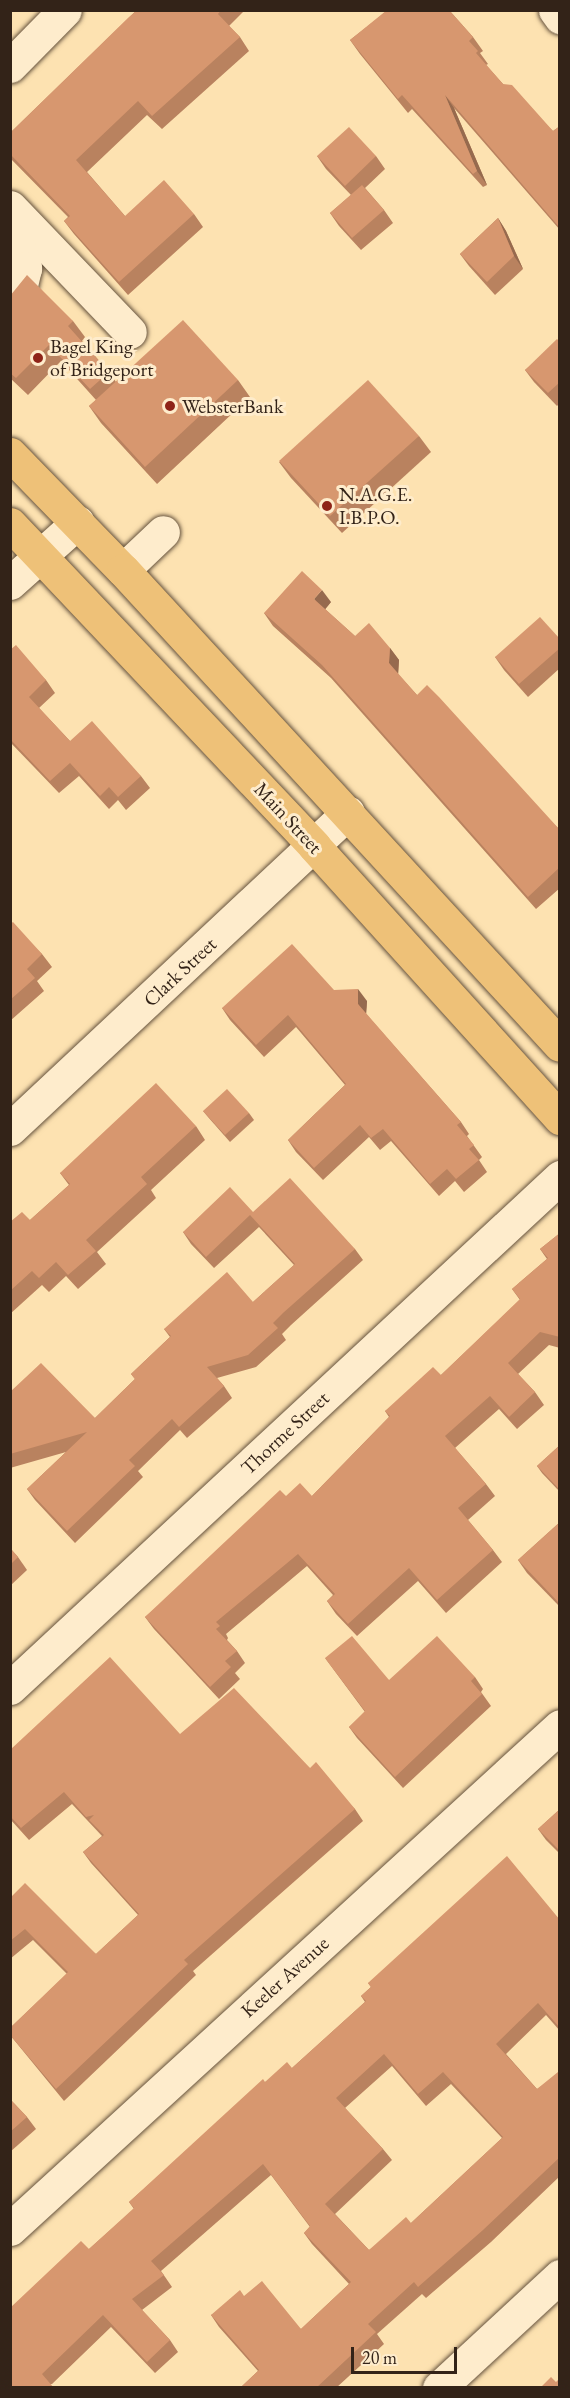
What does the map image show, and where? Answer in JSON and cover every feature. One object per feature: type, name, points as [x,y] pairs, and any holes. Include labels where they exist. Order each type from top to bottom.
[{"type":"main road","points":[[10,454],[123,570],[560,1045]]},
{"type":"main road","name":"Main Street","points":[[10,524],[314,846],[560,1118]]},
{"type":"street","points":[[10,66],[65,10]]},
{"type":"street","points":[[555,10],[560,17]]},
{"type":"street","points":[[10,207],[130,332]]},
{"type":"street","points":[[10,239],[20,250],[25,268],[20,290],[10,299]]},
{"type":"street","points":[[10,583],[78,522]]},
{"type":"street","points":[[123,570],[163,531]]},
{"type":"street","name":"Clark Street","points":[[10,1129],[348,813]]},
{"type":"street","name":"Thorme Street","points":[[10,1688],[560,1177]]},
{"type":"street","name":"Keeler Avenue","points":[[10,2229],[560,1726]]},
{"type":"street","points":[[439,2388],[560,2276]]},
{"type":"building","points":[[137,10],[221,10],[218,14],[240,37],[152,116],[138,101],[76,160],[125,216],[164,180],[194,214],[119,282],[64,221],[70,216],[10,154],[10,133]]},
{"type":"building","points":[[387,10],[449,10],[473,37],[469,41],[478,51],[476,53],[503,84],[512,85],[553,131],[560,126],[560,228],[445,95],[477,171],[473,174],[402,95],[398,99],[350,40]]},
{"type":"building","points":[[349,127],[376,156],[345,186],[317,156]]},
{"type":"building","points":[[362,185],[384,210],[352,238],[330,213]]},
{"type":"building","points":[[498,218],[514,256],[487,282],[460,254]]},
{"type":"building","name":"Bagel King of Bridgeport","points":[[27,275],[73,321],[68,326],[109,372],[90,389],[49,345],[16,378],[10,373],[10,296]]},
{"type":"building","name":"WebsterBank","points":[[183,320],[238,380],[145,467],[89,406]]},
{"type":"building","points":[[557,339],[560,342],[560,382],[548,393],[525,370]]},
{"type":"building","points":[[368,380],[419,436],[330,516],[279,461]]},
{"type":"building","points":[[302,571],[322,590],[314,599],[355,636],[369,623],[390,648],[389,663],[417,695],[427,685],[560,830],[560,867],[528,897],[322,665],[264,613]]},
{"type":"building","points":[[540,617],[560,639],[560,648],[519,684],[495,657]]},
{"type":"building","points":[[16,645],[46,680],[29,697],[70,741],[92,721],[141,776],[118,797],[109,787],[100,796],[70,763],[50,781],[10,739],[10,650]]},
{"type":"building","points":[[13,922],[42,954],[27,969],[35,978],[10,1000],[10,924]]},
{"type":"building","points":[[292,944],[334,990],[358,989],[358,1004],[461,1122],[457,1125],[474,1145],[469,1149],[479,1160],[456,1179],[447,1169],[430,1184],[383,1129],[371,1138],[360,1125],[314,1168],[288,1140],[346,1084],[288,1015],[256,1045],[222,1008]]},
{"type":"building","points":[[156,1083],[196,1126],[141,1177],[147,1184],[86,1240],[96,1251],[68,1275],[56,1262],[39,1278],[32,1271],[10,1291],[10,1222],[22,1212],[30,1220],[70,1184],[60,1173]]},
{"type":"building","points":[[227,1089],[249,1113],[225,1135],[203,1111]]},
{"type":"building","points":[[290,1178],[355,1249],[283,1313],[273,1323],[278,1328],[248,1355],[207,1367],[224,1386],[179,1427],[172,1419],[129,1460],[135,1466],[67,1531],[27,1489],[87,1432],[10,1454],[10,1392],[41,1363],[95,1418],[135,1379],[131,1374],[171,1336],[164,1329],[227,1272],[253,1302],[295,1264],[250,1215],[206,1257],[183,1232],[230,1187],[253,1212]]},
{"type":"building","points":[[560,1233],[560,1337],[540,1332],[508,1363],[535,1392],[509,1417],[490,1396],[445,1436],[486,1484],[458,1508],[493,1550],[437,1600],[409,1568],[348,1624],[327,1601],[335,1594],[298,1554],[216,1622],[220,1626],[216,1629],[237,1651],[225,1661],[231,1667],[210,1687],[145,1617],[280,1490],[286,1496],[300,1483],[312,1496],[390,1416],[385,1411],[433,1367],[441,1375],[520,1299],[512,1289],[548,1258],[540,1249]]},
{"type":"building","points":[[560,1445],[560,1488],[559,1489],[537,1466]]},
{"type":"building","points":[[560,1522],[560,1604],[518,1560]]},
{"type":"building","points":[[10,1548],[18,1557],[10,1565]]},
{"type":"building","points":[[352,1636],[389,1680],[437,1636],[475,1677],[471,1681],[482,1694],[395,1777],[349,1727],[365,1711],[325,1658]]},
{"type":"building","points":[[110,1657],[180,1734],[234,1688],[310,1768],[316,1762],[355,1809],[184,1960],[188,1964],[56,2089],[10,2035],[10,2028],[68,1972],[25,1929],[10,1941],[10,1898],[25,1883],[96,1954],[139,1914],[83,1852],[104,1835],[89,1820],[94,1815],[86,1817],[64,1792],[21,1828],[10,1816],[10,1750]]},
{"type":"building","points":[[560,1809],[560,1851],[538,1829]]},
{"type":"building","points":[[507,1856],[560,1920],[560,2028],[538,2003],[496,2044],[537,2089],[558,2072],[560,2074],[560,2157],[483,2230],[418,2287],[414,2282],[368,2324],[376,2332],[316,2388],[240,2388],[259,2370],[211,2315],[240,2290],[244,2296],[262,2281],[301,2329],[351,2282],[304,2233],[310,2226],[263,2164],[151,2261],[164,2275],[132,2299],[170,2340],[147,2362],[103,2315],[42,2374],[54,2388],[10,2388],[10,2308],[81,2241],[89,2249],[134,2208],[129,2202],[263,2079],[265,2082],[287,2062],[292,2068],[366,2001],[361,1996],[371,1987],[368,1983]],"holes":[[[384,2054],[418,2094],[443,2072],[503,2137],[411,2223],[406,2217],[369,2250],[325,2204],[383,2149],[336,2098]]]},
{"type":"building","points":[[10,2099],[27,2117],[10,2132]]},
{"type":"building","points":[[551,2377],[556,2382],[560,2378],[560,2388],[540,2388]]},
{"type":"place","name":"Bagel King of Bridgeport","points":[[38,358]]},
{"type":"place","name":"WebsterBank","points":[[170,406]]},
{"type":"place","name":"N.A.G.E. I.B.P.O.","points":[[327,506]]}]
